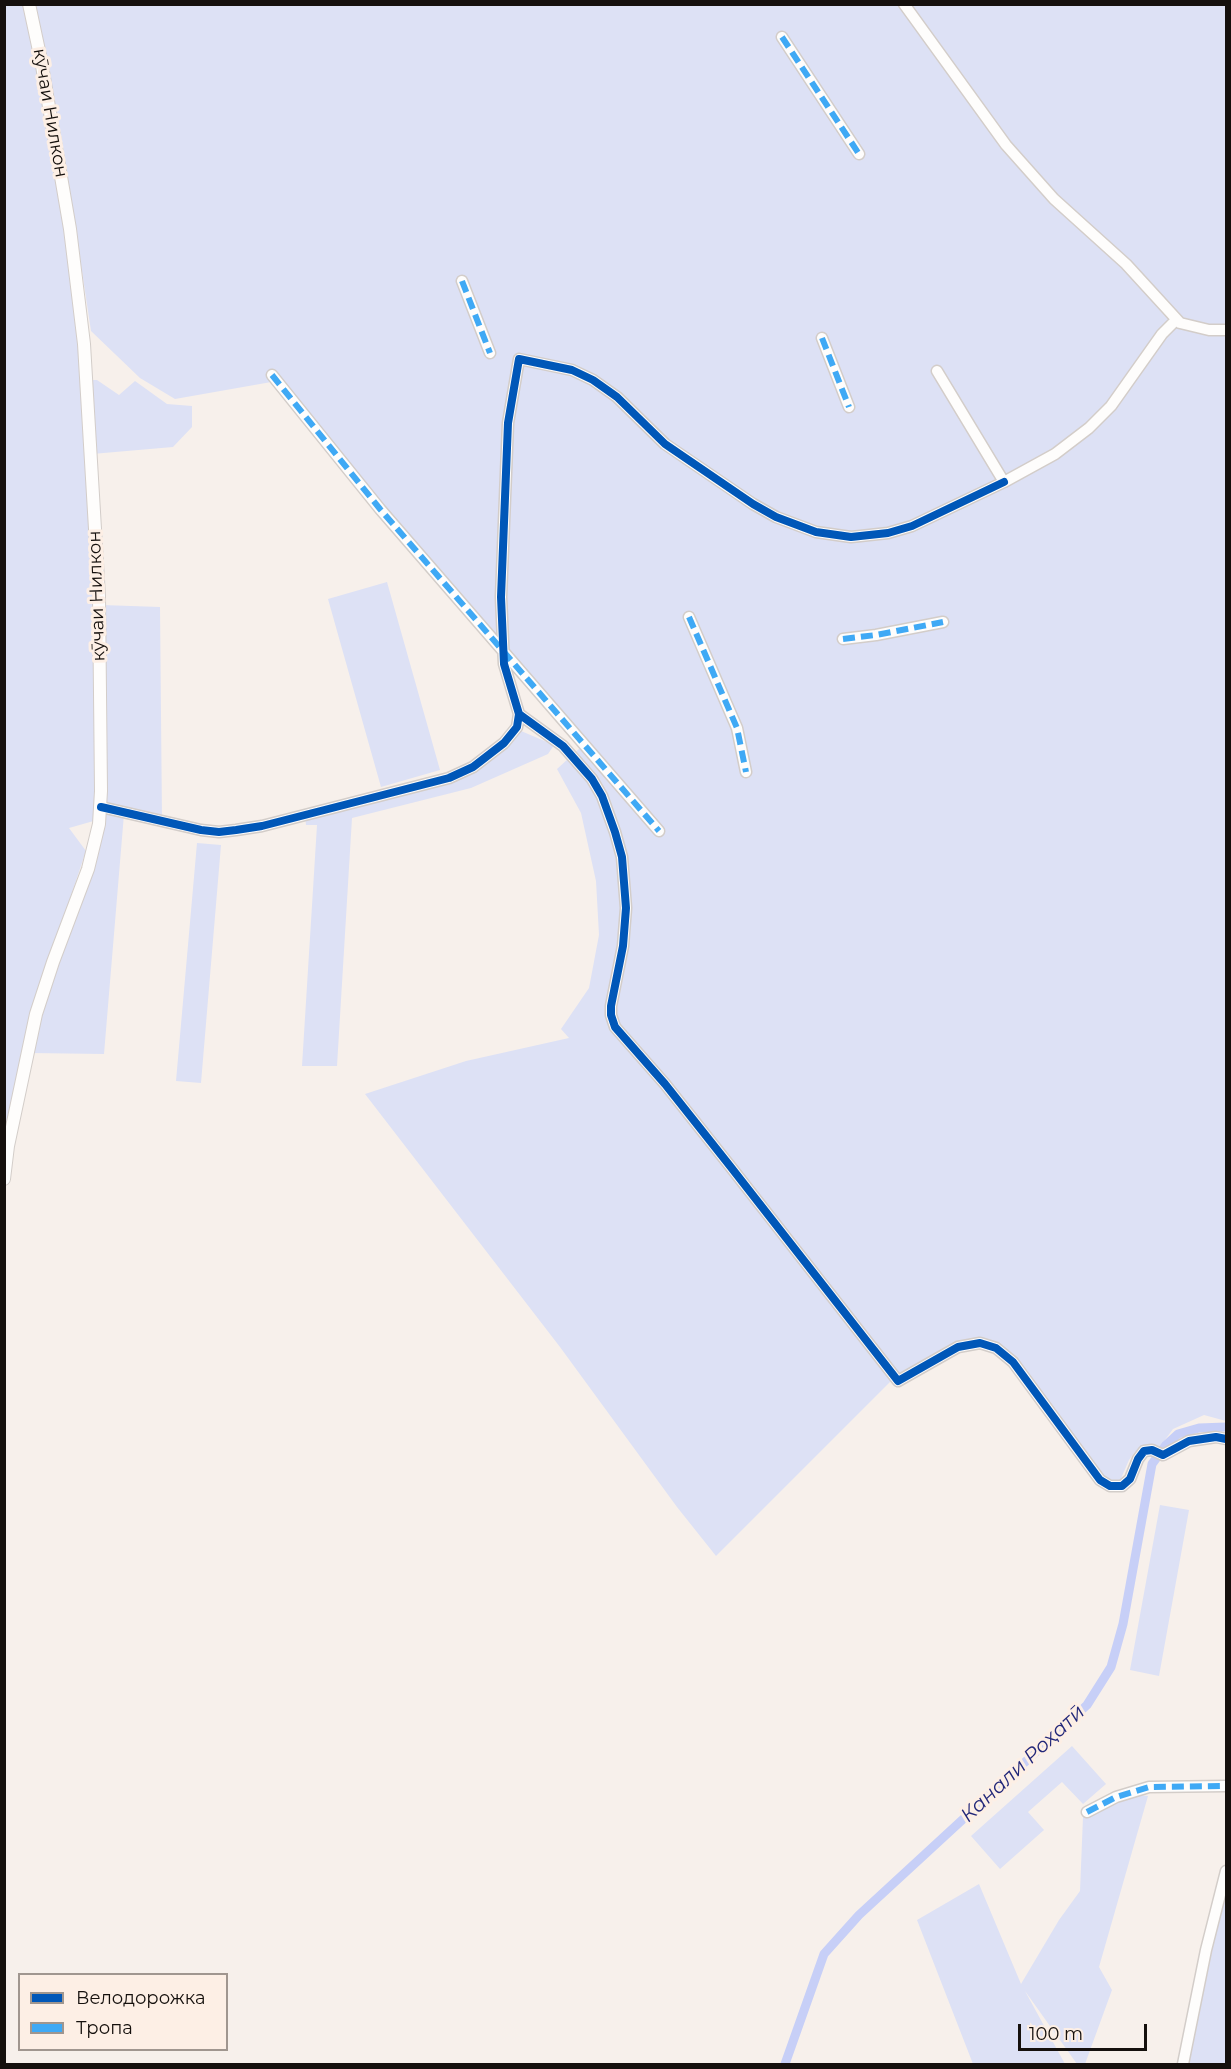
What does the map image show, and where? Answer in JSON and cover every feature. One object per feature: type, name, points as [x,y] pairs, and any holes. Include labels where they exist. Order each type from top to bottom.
[{"type":"street","name":"кӯчаи Нилкон","points":[[4,1179],[8,1146],[36,1014],[88,869],[101,807],[99,603],[84,344],[70,229],[29,4]]},
{"type":"street","points":[[904,4],[1006,145],[1054,199],[1145,283],[1176,320],[1187,326],[1227,330]]},
{"type":"street","points":[[782,37],[859,154]]},
{"type":"street","points":[[462,281],[490,353]]},
{"type":"street","points":[[101,807],[207,831],[227,831],[262,826],[461,774],[490,756],[504,743],[517,727],[519,714],[502,650],[501,575],[508,423],[519,359],[572,370],[593,380],[617,397],[665,444],[776,517],[816,532],[851,537],[888,533],[912,526],[1004,482],[1055,454],[1089,428],[1111,406],[1162,334],[1176,320]]},
{"type":"street","points":[[822,338],[849,407]]},
{"type":"street","points":[[937,371],[1004,482]]},
{"type":"street","points":[[272,375],[380,509],[659,831]]},
{"type":"street","points":[[689,617],[735,722],[747,772]]},
{"type":"street","points":[[843,639],[943,622]]},
{"type":"street","points":[[519,714],[563,746],[592,779],[602,796],[617,840],[622,857],[626,908],[623,946],[611,1006],[615,1027],[665,1084],[898,1381],[958,1347],[971,1344],[989,1345],[1000,1350],[1013,1362],[1105,1484],[1114,1487],[1125,1483],[1133,1474],[1139,1456],[1144,1451],[1163,1455],[1189,1441],[1216,1437],[1227,1438]]},
{"type":"street","points":[[1087,1812],[1116,1797],[1149,1787],[1227,1786]]},
{"type":"street","points":[[1183,2064],[1206,1950],[1227,1871]]},
{"type":"shaded area","points":[[25,4],[67,229],[79,343],[93,593],[97,820],[69,828],[86,851],[32,1011],[5,1136],[4,5]]},
{"type":"shaded area","points":[[36,5],[1226,5],[1226,1421],[1204,1415],[1173,1429],[1156,1452],[1142,1448],[1135,1452],[1119,1483],[1110,1486],[1027,1381],[983,1340],[895,1377],[716,1556],[677,1507],[560,1347],[365,1094],[466,1061],[569,1038],[561,1029],[589,988],[599,935],[596,881],[581,813],[557,769],[580,748],[277,381],[175,399],[140,378],[91,331],[63,145]]},
{"type":"shaded area","points":[[88,380],[97,380],[119,395],[135,381],[167,404],[192,406],[192,427],[173,447],[92,454]]},
{"type":"shaded area","points":[[387,582],[440,770],[381,787],[328,599]]},
{"type":"shaded area","points":[[102,605],[160,607],[162,821],[124,814],[104,1054],[30,1053],[46,988],[71,928],[103,791],[107,765]]},
{"type":"shaded area","points":[[514,728],[554,745],[548,754],[471,788],[352,818],[337,1066],[302,1066],[317,825],[306,825],[305,816],[461,777]]},
{"type":"shaded area","points":[[197,843],[221,845],[201,1083],[176,1081]]},
{"type":"shaded area","points":[[1160,1505],[1189,1510],[1159,1676],[1130,1670]]},
{"type":"shaded area","points":[[1072,1746],[1106,1784],[1083,1804],[1062,1782],[1028,1812],[1044,1830],[1000,1869],[971,1836]]},
{"type":"shaded area","points":[[1125,1793],[1148,1796],[1099,1967],[1112,1990],[1085,2064],[1077,2064],[1025,1991],[1065,2064],[973,2064],[917,1920],[979,1884],[1021,1984],[1059,1920],[1080,1891],[1083,1817]]},
{"type":"shaded area","points":[[1226,1866],[1226,2064],[1186,2064]]},
{"type":"waterway","name":"Канали Роҳатӣ","points":[[785,2064],[824,1954],[859,1915],[1087,1705],[1111,1667],[1123,1624],[1152,1464],[1166,1445],[1178,1434],[1199,1428],[1226,1427]]},
{"type":"marked path","points":[[782,37],[859,154]]},
{"type":"marked path","points":[[462,281],[490,353]]},
{"type":"marked path","points":[[822,338],[849,407]]},
{"type":"marked path","points":[[272,375],[380,509],[659,831]]},
{"type":"marked path","points":[[689,617],[737,728],[746,772]]},
{"type":"marked path","points":[[843,639],[943,622]]},
{"type":"marked path","points":[[1087,1812],[1116,1797],[1149,1787],[1226,1786]]},
{"type":"cycle path","points":[[101,807],[201,830],[219,832],[262,826],[449,778],[473,767],[504,743],[517,727],[519,714],[504,664],[501,597],[508,423],[519,359],[572,370],[593,380],[617,397],[665,444],[753,504],[776,517],[816,532],[851,537],[888,533],[912,526],[1004,482]]},
{"type":"cycle path","points":[[519,714],[563,746],[592,779],[602,796],[615,832],[622,857],[626,908],[623,946],[611,1006],[615,1027],[665,1084],[898,1381],[958,1347],[980,1343],[996,1348],[1013,1362],[1100,1480],[1110,1486],[1122,1486],[1130,1479],[1144,1451],[1152,1450],[1163,1455],[1189,1441],[1216,1437],[1226,1439]]}]
